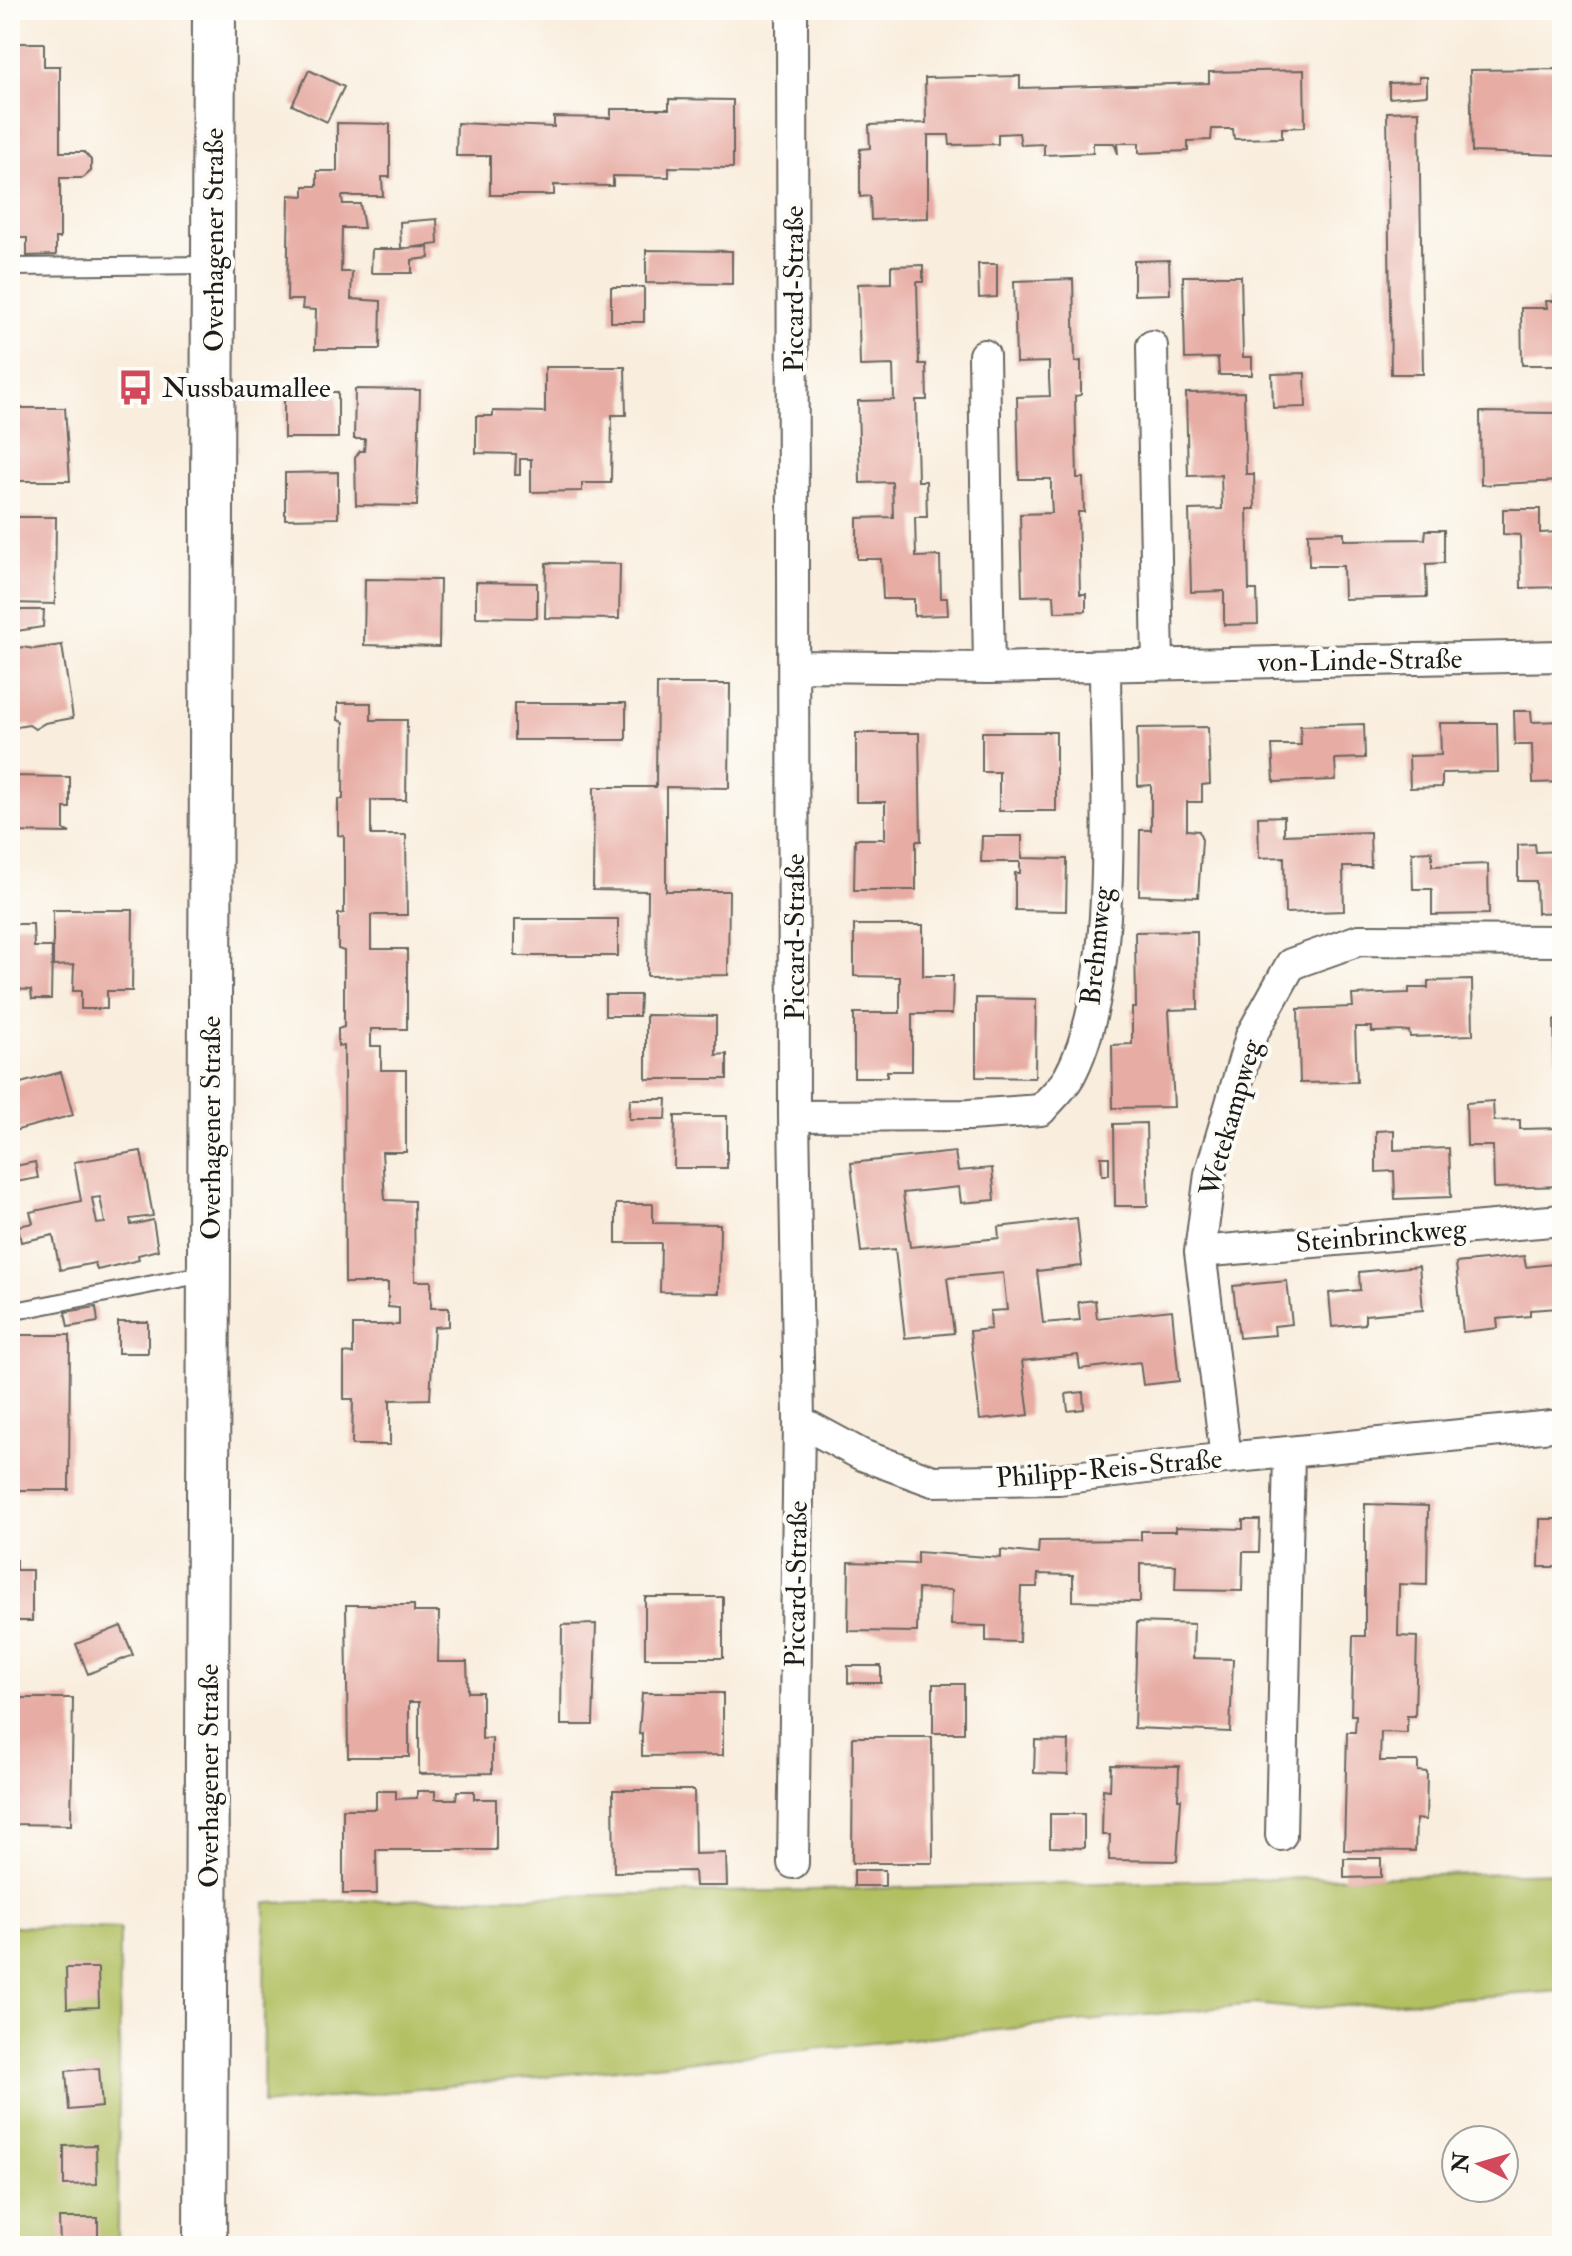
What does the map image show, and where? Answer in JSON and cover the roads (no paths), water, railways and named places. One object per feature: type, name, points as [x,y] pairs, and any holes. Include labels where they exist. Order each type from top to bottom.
[{"type":"main road","name":"Overhagener Straße","points":[[205,2246],[214,10]]},
{"type":"street","name":"Piccard-Straße","points":[[792,10],[796,666],[794,1116],[799,1421],[793,1863]]},
{"type":"street","points":[[1152,346],[1158,665]]},
{"type":"street","points":[[984,355],[989,668]]},
{"type":"street","name":"von-Linde-Straße","points":[[796,666],[989,668],[1562,656]]},
{"type":"street","name":"Brehmweg","points":[[794,1116],[969,1115],[1041,1110],[1068,1078],[1085,1031],[1099,974],[1104,927],[1105,666]]},
{"type":"street","name":"Wetekampweg","points":[[1226,1458],[1200,1252],[1210,1174],[1251,1036],[1291,964],[1359,940],[1562,941]]},
{"type":"street","name":"Steinbrinckweg","points":[[1200,1252],[1562,1220]]},
{"type":"street","name":"Philipp-Reis-Straße","points":[[799,1421],[862,1455],[933,1481],[1059,1479],[1226,1458],[1562,1425]]},
{"type":"street","points":[[1281,1835],[1289,1452]]},
{"type":"lane","points":[[10,267],[214,265]]},
{"type":"lane","points":[[10,1312],[211,1273]]},
{"type":"place","name":"Nussbaumallee","points":[[136,388]]}]
